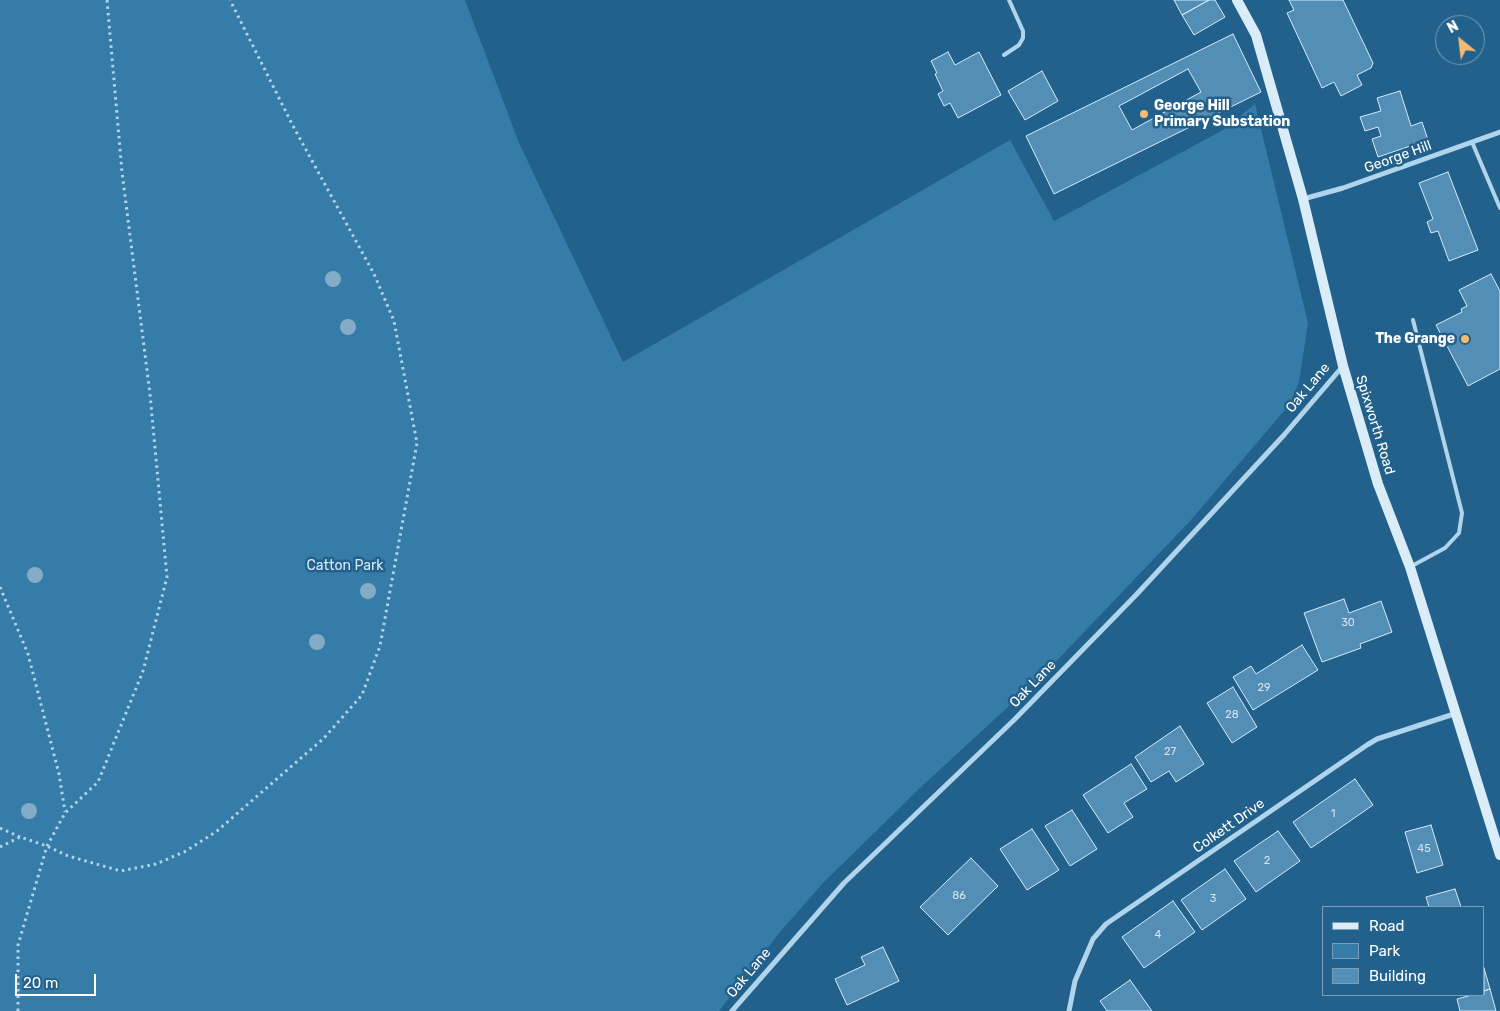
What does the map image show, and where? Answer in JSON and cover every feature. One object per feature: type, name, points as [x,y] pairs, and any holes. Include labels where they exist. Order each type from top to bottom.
[{"type":"street","name":"Spixworth Road","points":[[1237,0],[1256,35],[1303,199],[1343,366],[1378,484],[1410,568],[1454,714],[1500,855]]},
{"type":"street","name":"George Hill","points":[[1303,199],[1343,188],[1500,132]]},
{"type":"street","name":"Oak Lane","points":[[732,1011],[844,883],[1014,720],[1136,595],[1284,435],[1343,366]]},
{"type":"street","name":"Colkett Drive","points":[[1070,1011],[1075,981],[1093,938],[1106,924],[1367,745],[1377,739],[1454,714]]},
{"type":"lane","points":[[1004,55],[1019,45],[1023,38],[1023,30],[1009,0]]},
{"type":"lane","points":[[1472,142],[1500,208]]},
{"type":"lane","points":[[1410,568],[1445,548],[1459,533],[1462,513],[1413,320]]},
{"type":"path","points":[[18,1011],[18,945],[47,846],[65,813],[98,782],[143,671],[167,577],[150,394],[122,172],[107,0]]},
{"type":"path","points":[[0,828],[68,856],[121,871],[156,864],[186,851],[217,831],[324,738],[362,695],[380,646],[417,444],[394,321],[374,274],[293,126],[230,0]]},
{"type":"path","points":[[0,587],[28,654],[60,774],[65,813]]},
{"type":"path","points":[[0,847],[20,837]]},
{"type":"green space","name":"Catton Park","points":[[0,0],[465,0],[519,143],[623,362],[1010,140],[1054,221],[1223,130],[1255,104],[1308,323],[1299,382],[1290,404],[1190,521],[1046,672],[921,787],[823,883],[780,932],[719,1011],[0,1011]]},
{"type":"building","points":[[1174,0],[1209,0],[1182,15]]},
{"type":"building","points":[[1209,0],[1215,0],[1225,17],[1194,35],[1182,15]]},
{"type":"building","points":[[1289,0],[1343,0],[1373,63],[1371,68],[1357,75],[1362,85],[1341,96],[1334,82],[1322,88],[1287,13],[1294,10]]},
{"type":"building","name":"George Hill Primary Substation","points":[[1233,34],[1261,92],[1054,194],[1026,136]]},
{"type":"building","points":[[948,52],[955,65],[979,52],[1001,95],[958,118],[950,103],[944,106],[938,94],[943,91],[931,61]]},
{"type":"building","points":[[1188,69],[1201,92],[1132,130],[1119,106]]},
{"type":"building","points":[[1042,71],[1058,101],[1025,120],[1008,91]]},
{"type":"building","points":[[1400,91],[1411,126],[1422,122],[1428,140],[1378,157],[1372,139],[1381,136],[1378,127],[1365,131],[1360,117],[1381,111],[1377,98]]},
{"type":"building","points":[[1448,172],[1478,250],[1449,261],[1438,231],[1431,233],[1427,222],[1433,219],[1419,183]]},
{"type":"building","points":[[1491,274],[1500,291],[1500,369],[1468,386],[1436,325],[1462,312],[1461,309],[1467,306],[1459,290]]},
{"type":"building","points":[[1344,599],[1349,613],[1381,601],[1392,632],[1360,644],[1361,648],[1322,662],[1304,613]]},
{"type":"building","points":[[1302,645],[1318,670],[1253,710],[1233,677],[1251,666],[1256,674]]},
{"type":"building","points":[[1233,687],[1257,727],[1232,743],[1207,703]]},
{"type":"building","points":[[1180,726],[1204,764],[1176,782],[1169,771],[1151,782],[1135,757]]},
{"type":"building","points":[[1131,764],[1147,789],[1124,803],[1133,817],[1108,833],[1083,795]]},
{"type":"building","points":[[1355,779],[1373,805],[1311,848],[1293,822]]},
{"type":"building","points":[[1072,810],[1097,849],[1070,866],[1045,826]]},
{"type":"building","points":[[1431,825],[1443,865],[1417,873],[1405,832]]},
{"type":"building","points":[[1032,829],[1059,870],[1027,890],[1000,849]]},
{"type":"building","points":[[1278,831],[1300,861],[1256,892],[1234,861]]},
{"type":"building","points":[[971,858],[998,886],[948,935],[920,907]]},
{"type":"building","points":[[1225,869],[1246,899],[1202,930],[1181,900]]},
{"type":"building","points":[[1455,889],[1461,906],[1429,906],[1426,897]]},
{"type":"building","points":[[1173,901],[1195,932],[1144,968],[1122,937]]},
{"type":"building","points":[[883,947],[899,981],[847,1005],[835,979],[865,965],[861,957]]},
{"type":"building","points":[[1485,972],[1490,989],[1485,991]]},
{"type":"building","points":[[1130,980],[1152,1011],[1107,1011],[1100,1001]]},
{"type":"building","points":[[1490,989],[1496,1011],[1460,1011],[1457,999],[1468,996],[1485,996],[1485,991]]},
{"type":"place","name":"George Hill Primary Substation","points":[[1144,114]]},
{"type":"place","name":"The Grange","points":[[1465,339]]}]
